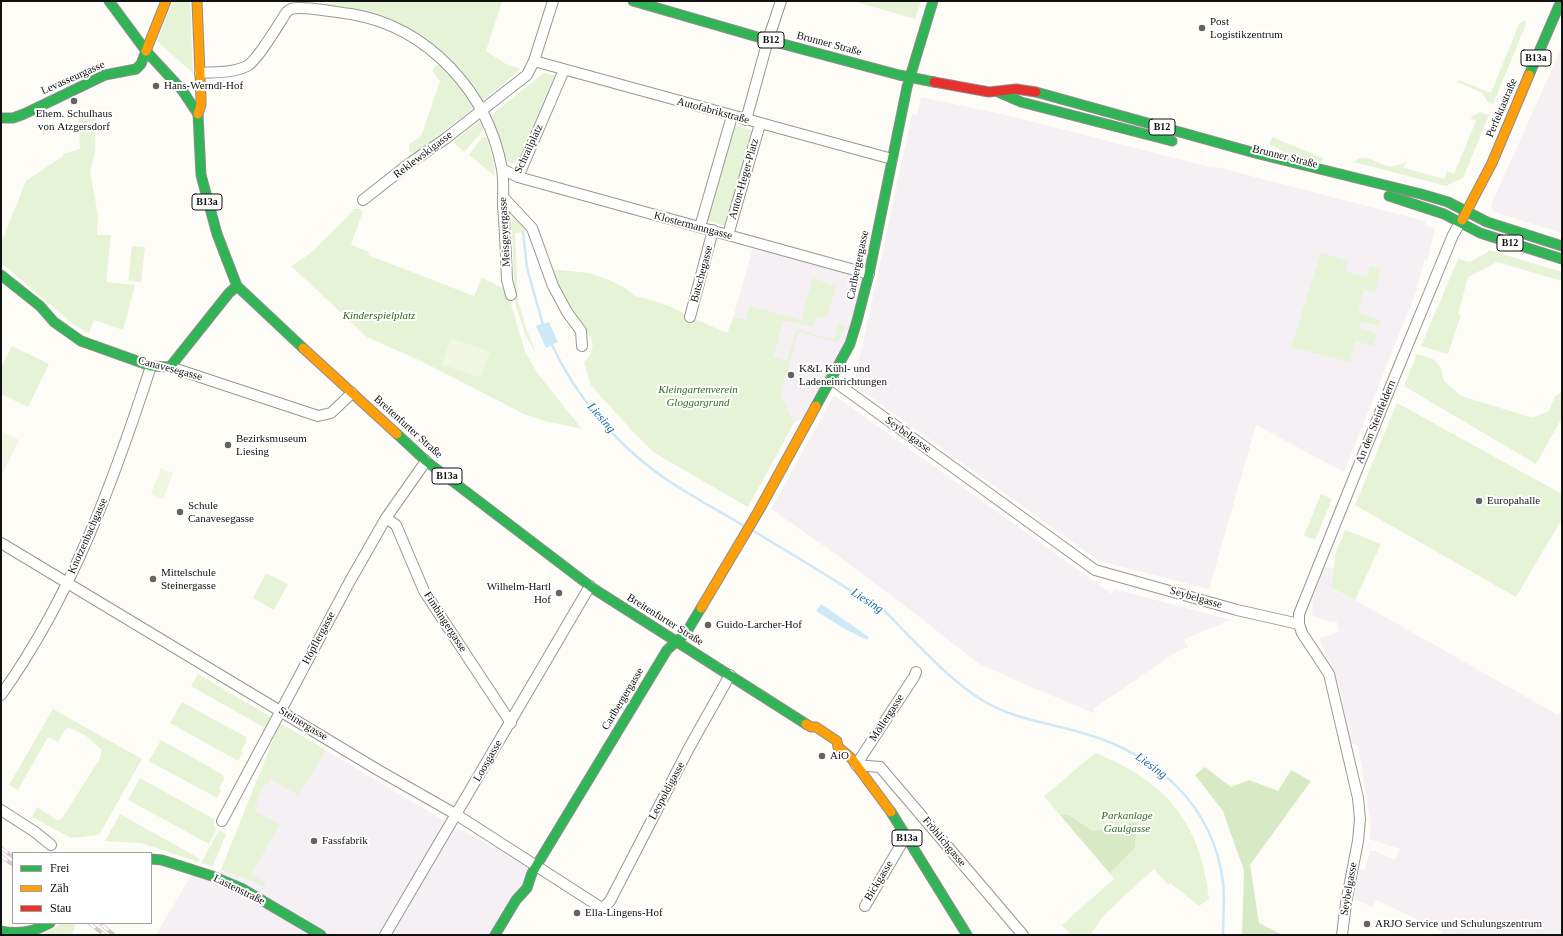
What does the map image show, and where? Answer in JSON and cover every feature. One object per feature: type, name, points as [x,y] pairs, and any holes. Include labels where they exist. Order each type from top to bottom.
[{"type":"main road","points":[[109,1],[146,51],[182,90],[198,114]]},
{"type":"main road","name":"Levasseurgasse","points":[[1,118],[13,118],[24,114],[105,75],[136,69],[141,64],[166,1]]},
{"type":"main road","name":"Breitenfurter Straße","points":[[197,1],[201,105],[198,114],[201,175],[219,240],[237,286],[426,461],[524,537],[590,586],[811,728],[813,733],[832,747],[838,747],[856,764],[889,808],[968,935]]},
{"type":"main road","name":"Brunner Straße","points":[[633,1],[768,40],[899,75],[978,90],[998,92],[1016,89],[1031,92],[1255,153],[1437,198],[1467,211],[1487,222],[1562,246]]},
{"type":"main road","name":"Carlbergergasse","points":[[495,935],[516,900],[521,897],[532,878],[534,869],[667,650],[686,633],[756,515],[798,436],[850,344],[858,322],[869,274],[910,76],[933,1]]},
{"type":"main road","name":"Perfektastraße","points":[[1460,223],[1492,163],[1561,1]]},
{"type":"main road","points":[[182,90],[192,90],[200,77]]},
{"type":"main road","name":"Brunner Straße","points":[[998,92],[1021,102],[1183,144]]},
{"type":"main road","name":"Brunner Straße","points":[[1217,152],[1305,175]]},
{"type":"main road","name":"B12","points":[[1380,194],[1444,214],[1480,233],[1493,238],[1562,259]]},
{"type":"main road","name":"Canavesegasse","points":[[1,275],[26,297],[40,306],[54,322],[81,341],[151,366],[170,367]]},
{"type":"main road","points":[[170,367],[229,293],[237,286]]},
{"type":"main road","name":"Lastenstraße","points":[[152,859],[162,860],[212,876],[241,888],[321,935]]},
{"type":"main road","points":[[1,931],[14,934],[27,933],[40,929],[48,924]]},
{"type":"street","points":[[200,77],[248,65],[286,13],[291,9],[322,10],[369,19],[396,28],[411,36],[438,55],[454,70],[482,110],[528,75],[534,61],[552,1]]},
{"type":"street","points":[[746,120],[768,40],[781,1]]},
{"type":"street","name":"Autofabrikstraße","points":[[534,61],[892,160]]},
{"type":"street","name":"Schrailplatz","points":[[482,110],[489,125],[502,169],[518,177],[564,70]]},
{"type":"street","name":"Reklewskigasse","points":[[363,200],[482,110]]},
{"type":"street","points":[[700,227],[732,116]]},
{"type":"street","name":"Anton-Heger-Platz","points":[[728,235],[760,124]]},
{"type":"street","name":"Meisgeyergasse","points":[[502,169],[507,280],[511,294]]},
{"type":"street","name":"Klostermanngasse","points":[[518,177],[869,274]]},
{"type":"street","points":[[503,197],[532,228],[553,286],[567,312],[581,331],[582,346]]},
{"type":"street","name":"An den Steinfeldern","points":[[1300,624],[1299,614],[1392,383],[1453,235],[1460,223]]},
{"type":"street","name":"Batschegasse","points":[[690,317],[713,230]]},
{"type":"street","name":"Knotzenbachgasse","points":[[1,695],[38,638],[67,583],[99,512],[124,450],[151,366]]},
{"type":"street","name":"Canavesegasse","points":[[170,367],[318,416],[331,414],[352,393]]},
{"type":"street","name":"Seybelgasse","points":[[831,379],[1095,570],[1237,610],[1300,624],[1302,633],[1329,674],[1358,798],[1360,820],[1358,841],[1346,903],[1342,935]]},
{"type":"street","name":"Höpflergasse","points":[[222,821],[350,581],[386,518],[426,461]]},
{"type":"street","name":"Fimbingergasse","points":[[386,518],[396,525],[424,591],[511,723]]},
{"type":"street","name":"Steinergasse","points":[[1,542],[378,770],[457,815],[534,869],[562,882],[596,905],[604,907]]},
{"type":"street","name":"Loosgasse","points":[[385,935],[457,815],[590,586]]},
{"type":"street","name":"Möllergasse","points":[[856,764],[916,672]]},
{"type":"street","name":"Leopoldigasse","points":[[604,907],[610,901],[682,761],[730,675]]},
{"type":"street","name":"Fröhlichgasse","points":[[856,764],[880,767],[1023,935]]},
{"type":"street","points":[[1,810],[35,832],[51,845]]},
{"type":"street","name":"Bickgasse","points":[[865,906],[906,836]]},
{"type":"shaded area","points":[[1562,47],[1562,233],[1494,212],[1491,205]]},
{"type":"shaded area","points":[[921,97],[1006,115],[1214,168],[1216,167],[1425,221],[1425,226],[1435,228],[1427,261],[1424,260],[1416,292],[1344,472],[1256,425],[1209,589],[1099,561],[854,385],[912,114],[917,115]]},
{"type":"shaded area","points":[[760,244],[869,274],[857,321],[814,410],[794,423],[781,394],[728,333],[753,248]]},
{"type":"shaded area","points":[[834,395],[1112,594],[1114,589],[1231,620],[1184,639],[1188,647],[1178,651],[1094,708],[1094,713],[1026,685],[978,663],[837,555],[771,509]]},
{"type":"shaded area","points":[[1324,567],[1333,568],[1331,589],[1355,600],[1558,715],[1562,709],[1562,935],[1441,935],[1442,931],[1376,900],[1373,907],[1353,899],[1360,869],[1365,870],[1370,851],[1375,851],[1395,860],[1400,849],[1369,839],[1371,825],[1358,746],[1350,742],[1338,681],[1326,657],[1320,638],[1339,632],[1337,622],[1328,621],[1312,615],[1313,599]]},
{"type":"shaded area","points":[[280,723],[441,819],[537,871],[497,935],[156,935],[190,877],[221,870]]},
{"type":"green space","points":[[173,1],[190,1],[193,73],[157,41]]},
{"type":"green space","points":[[337,1],[502,1],[486,51],[506,64],[521,69],[482,101],[455,66],[422,37],[395,23],[322,4]]},
{"type":"green space","points":[[853,1],[921,1],[915,19]]},
{"type":"green space","points":[[1524,20],[1527,22],[1493,104],[1487,101],[1482,93],[1457,82],[1458,80],[1491,93],[1519,24]]},
{"type":"green space","points":[[436,65],[439,65],[450,73],[474,108],[415,153],[409,152],[409,144],[420,137],[423,131],[440,81],[433,72]]},
{"type":"green space","points":[[544,73],[556,76],[519,161],[512,164],[506,160],[491,115]]},
{"type":"green space","points":[[89,110],[96,111],[95,152],[90,172],[98,215],[97,235],[111,235],[106,282],[135,285],[123,330],[94,320],[89,333],[77,327],[1,263],[1,243],[26,181],[63,156],[63,154],[80,149],[78,114]]},
{"type":"green space","points":[[1480,112],[1489,115],[1463,178],[1446,186],[1354,162],[1364,158],[1383,165],[1395,166],[1406,162],[1404,168],[1445,179],[1447,171],[1454,174],[1476,121],[1470,118]]},
{"type":"green space","points":[[478,122],[481,123],[483,127],[482,132],[464,152],[453,142]]},
{"type":"green space","points":[[734,125],[753,131],[726,226],[707,220]]},
{"type":"green space","points":[[482,137],[487,139],[493,160],[495,176],[469,155]]},
{"type":"green space","points":[[1272,137],[1323,158],[1321,163],[1284,152],[1269,144]]},
{"type":"green space","name":"Kinderspielplatz","points":[[354,209],[360,209],[363,211],[351,245],[369,252],[368,255],[474,296],[482,278],[507,290],[525,352],[538,374],[582,429],[545,421],[524,414],[421,361],[367,337],[291,266],[317,247]]},
{"type":"green space","points":[[515,214],[530,231],[515,233],[518,301],[536,354],[525,334],[515,303],[511,215]]},
{"type":"green space","points":[[132,246],[145,247],[141,282],[128,281]]},
{"type":"green space","points":[[1489,250],[1562,272],[1562,281],[1497,262],[1468,277],[1458,314],[1461,315],[1448,354],[1421,346],[1458,259],[1470,262]]},
{"type":"green space","points":[[1321,253],[1348,261],[1345,271],[1367,277],[1370,266],[1381,269],[1375,292],[1364,290],[1358,313],[1381,320],[1379,326],[1361,321],[1359,328],[1377,333],[1373,346],[1355,341],[1350,362],[1291,347]]},
{"type":"green space","name":"Kleingartenverein Gloggargrund","points":[[549,269],[589,273],[609,280],[625,288],[635,296],[662,303],[686,314],[685,315],[727,333],[734,317],[746,320],[750,306],[801,320],[813,278],[836,286],[828,314],[822,319],[816,317],[813,327],[784,320],[773,357],[787,361],[797,329],[834,340],[839,324],[846,327],[837,342],[798,332],[781,394],[794,423],[748,507],[653,452],[591,385],[584,362],[590,355],[592,341],[585,329],[570,311]]},
{"type":"green space","points":[[451,338],[490,352],[481,378],[442,364]]},
{"type":"green space","points":[[12,346],[49,364],[28,407],[1,394],[1,367]]},
{"type":"green space","points":[[1417,354],[1433,359],[1441,368],[1444,381],[1461,396],[1533,418],[1549,411],[1555,396],[1562,392],[1562,418],[1536,464],[1404,386]]},
{"type":"green space","name":"Europahalle","points":[[1397,403],[1562,494],[1562,519],[1516,597],[1355,505]]},
{"type":"green space","points":[[1,431],[19,440],[1,477]]},
{"type":"green space","points":[[161,468],[173,473],[163,499],[151,494]]},
{"type":"green space","points":[[1321,494],[1332,499],[1315,540],[1304,536]]},
{"type":"green space","points":[[1345,530],[1381,544],[1355,600],[1331,588],[1336,552]]},
{"type":"green space","points":[[266,573],[288,584],[274,610],[253,598]]},
{"type":"green space","points":[[198,674],[271,717],[265,728],[191,686]]},
{"type":"green space","points":[[182,702],[246,737],[246,742],[241,751],[243,752],[238,761],[170,723]]},
{"type":"green space","points":[[53,709],[142,759],[99,835],[71,838],[32,817],[37,807],[57,820],[61,820],[99,760],[102,750],[85,735],[67,727],[58,742],[48,737],[18,790],[9,785]]},
{"type":"green space","points":[[280,723],[326,750],[298,795],[271,779],[267,785],[264,785],[256,802],[258,805],[255,811],[280,825],[251,874],[266,883],[263,887],[252,881],[221,870]]},
{"type":"green space","points":[[161,740],[222,774],[224,779],[219,789],[221,791],[217,798],[149,761]]},
{"type":"green space","name":"Parkanlage Gaulgasse","points":[[1095,753],[1120,764],[1141,777],[1160,791],[1175,808],[1188,827],[1198,848],[1205,872],[1209,899],[1199,906],[1170,883],[1168,885],[1154,869],[1106,913],[1090,935],[1071,935],[1062,925],[1114,879],[1044,796]]},
{"type":"green space","points":[[1205,767],[1231,787],[1249,780],[1278,791],[1291,770],[1311,781],[1250,865],[1259,923],[1283,935],[1242,935],[1244,871],[1223,811],[1195,775]]},
{"type":"green space","points":[[140,778],[214,819],[216,829],[209,844],[128,800]]},
{"type":"green space","points":[[120,814],[200,859],[198,862],[141,843],[105,841]]},
{"type":"green space","points":[[1060,815],[1068,815],[1093,831],[1137,822],[1135,847],[1110,873]]},
{"type":"green space","points":[[219,830],[226,834],[213,866],[201,863]]},
{"type":"green space","points":[[58,924],[74,924],[76,926],[71,935],[39,935],[56,927]]},
{"type":"water","points":[[549,322],[558,342],[546,348],[536,326]]},
{"type":"water","points":[[821,604],[869,637],[867,640],[845,629],[816,611]]},
{"type":"waterway","name":"Liesing","points":[[523,232],[527,268],[543,325]]},
{"type":"waterway","name":"Liesing","points":[[551,343],[572,381],[584,399],[597,416],[627,448],[670,482],[744,526]]},
{"type":"waterway","name":"Liesing","points":[[752,530],[883,610],[942,669],[971,693],[982,700],[994,707],[1020,717],[1073,730],[1112,743],[1136,755],[1158,770],[1177,787],[1194,807],[1207,829],[1217,854],[1223,882],[1223,935]]},
{"type":"railway","points":[[1,848],[12,856]]},
{"type":"railway","points":[[1,856],[12,864]]},
{"type":"railway","points":[[90,924],[105,935]]},
{"type":"railway","points":[[102,925],[114,935]]},
{"type":"traffic: fast","points":[[109,1],[146,51],[182,90],[198,114],[201,175],[217,234],[237,286],[303,348]]},
{"type":"traffic: fast","points":[[633,1],[768,40],[899,75],[934,82]]},
{"type":"traffic: fast","points":[[816,406],[850,344],[857,321],[869,274],[907,87],[933,1]]},
{"type":"traffic: fast","points":[[1529,75],[1561,1]]},
{"type":"traffic: fast","points":[[1,118],[13,118],[24,114],[105,75],[136,69],[141,64],[146,51]]},
{"type":"traffic: fast","points":[[998,92],[1021,102],[1172,141]]},
{"type":"traffic: fast","points":[[1036,92],[1255,153],[1421,194],[1448,202],[1487,222],[1562,246]]},
{"type":"traffic: fast","points":[[1389,196],[1444,214],[1480,233],[1562,259]]},
{"type":"traffic: fast","points":[[1,275],[40,306],[54,322],[81,341],[151,366],[170,367],[229,293],[237,286]]},
{"type":"traffic: fast","points":[[397,434],[426,461],[594,589],[806,724]]},
{"type":"traffic: fast","points":[[495,935],[516,900],[527,888],[532,873],[667,650],[686,633],[701,608]]},
{"type":"traffic: fast","points":[[891,812],[967,935]]},
{"type":"traffic: fast","points":[[152,859],[162,860],[212,876],[241,888],[321,935]]},
{"type":"traffic: fast","points":[[1,931],[20,933],[38,929],[48,924]]},
{"type":"traffic: slow","points":[[146,51],[166,1]]},
{"type":"traffic: slow","points":[[197,1],[201,99],[198,114]]},
{"type":"traffic: slow","points":[[1462,220],[1492,163],[1529,75]]},
{"type":"traffic: slow","points":[[303,348],[397,434]]},
{"type":"traffic: slow","points":[[701,608],[758,512],[816,406]]},
{"type":"traffic: slow","points":[[806,724],[811,727],[816,727],[837,741],[838,747],[851,758],[891,812]]},
{"type":"traffic: jam","points":[[934,82],[989,92],[1016,89],[1036,92]]},
{"type":"place","name":"Post Logistikzentrum","points":[[1202,28]]},
{"type":"place","name":"Hans-Werndl-Hof","points":[[156,86]]},
{"type":"place","name":"Ehem. Schulhaus von Atzgersdorf","points":[[74,101]]},
{"type":"place","name":"K&L Kühl- und Ladeneinrichtungen","points":[[791,375]]},
{"type":"place","name":"Bezirksmuseum Liesing","points":[[228,445]]},
{"type":"place","name":"Europahalle","points":[[1479,501]]},
{"type":"place","name":"Schule Canavesegasse","points":[[180,512]]},
{"type":"place","name":"Mittelschule Steinergasse","points":[[153,579]]},
{"type":"place","name":"Wilhelm-Hartl Hof","points":[[559,593]]},
{"type":"place","name":"Guido-Larcher-Hof","points":[[708,625]]},
{"type":"place","name":"AiO","points":[[822,756]]},
{"type":"place","name":"Fassfabrik","points":[[314,841]]},
{"type":"place","name":"Ella-Lingens-Hof","points":[[577,913]]},
{"type":"place","name":"ARJO Service und Schulungszentrum","points":[[1367,924]]}]
